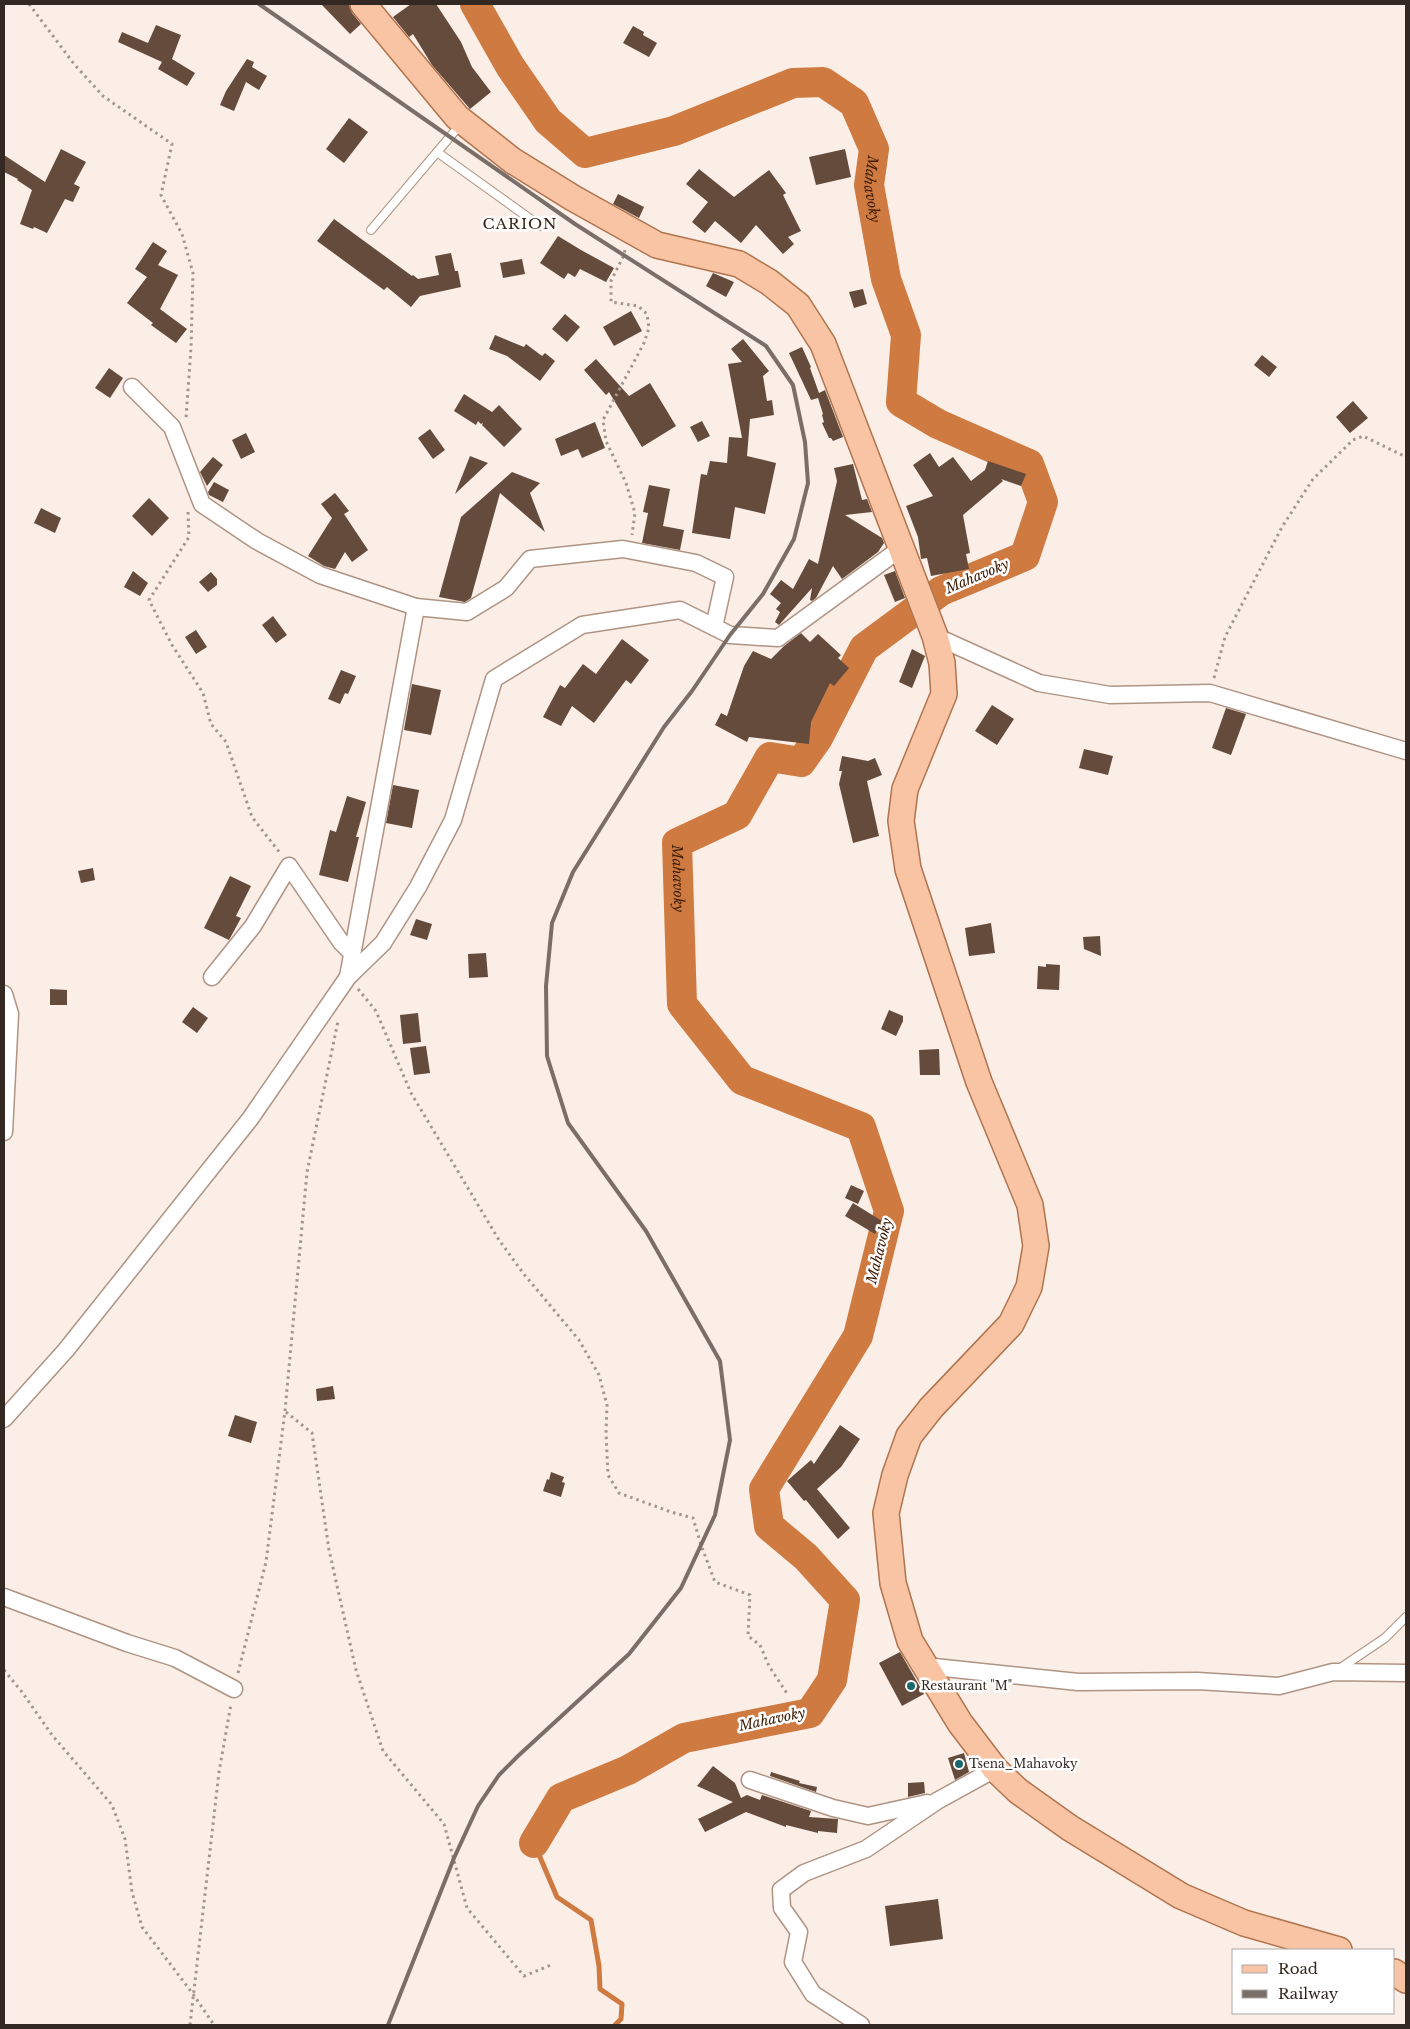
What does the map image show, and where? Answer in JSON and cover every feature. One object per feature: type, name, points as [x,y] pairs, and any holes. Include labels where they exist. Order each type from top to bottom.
[{"type":"main road","points":[[363,4],[457,117],[513,161],[573,198],[656,245],[738,264],[769,282],[798,306],[823,344],[900,549],[935,636],[942,663],[944,694],[905,789],[901,822],[908,869],[979,1082],[1030,1206],[1036,1246],[1029,1287],[1011,1324],[931,1408],[909,1436],[895,1475],[886,1514],[893,1583],[910,1641],[960,1723],[996,1769],[1018,1791],[1070,1828],[1180,1896],[1244,1923],[1335,1949]]},
{"type":"main road","points":[[1395,1973],[1406,1980]]},
{"type":"street","points":[[132,387],[172,427],[202,504],[257,542],[320,575],[416,607],[467,612],[506,588],[530,559],[623,548],[696,563],[725,578],[714,627]]},
{"type":"street","points":[[4,1419],[66,1350],[250,1119],[348,977],[383,943],[418,887],[453,820],[494,679],[582,625],[680,610],[730,635],[778,638],[900,549]]},
{"type":"street","points":[[348,977],[416,607]]},
{"type":"street","points":[[935,636],[1039,683],[1110,694],[1210,693],[1406,751]]},
{"type":"street","points":[[212,977],[253,926],[289,866],[341,942],[352,953]]},
{"type":"street","points":[[4,994],[10,1014],[4,1132]]},
{"type":"street","points":[[4,1597],[127,1643],[175,1658],[234,1689]]},
{"type":"street","points":[[925,1666],[1078,1682],[1197,1681],[1279,1686],[1333,1672],[1406,1673]]},
{"type":"street","points":[[862,2025],[813,1994],[793,1962],[799,1932],[782,1908],[781,1890],[804,1873],[866,1849],[936,1801],[996,1769]]},
{"type":"street","points":[[750,1780],[833,1808],[868,1816],[936,1801]]},
{"type":"lane","points":[[370,230],[463,122]]},
{"type":"lane","points":[[437,152],[540,226]]},
{"type":"lane","points":[[1333,1672],[1385,1638],[1406,1617]]},
{"type":"path","points":[[629,229],[624,255],[611,281],[611,302],[638,306],[647,314],[649,328],[644,343],[603,420],[606,441],[626,483],[635,513],[630,550]]},
{"type":"path","points":[[1210,693],[1225,637],[1282,527],[1313,479],[1353,440],[1363,436],[1406,457]]},
{"type":"path","points":[[348,977],[376,1011],[411,1093],[499,1240],[523,1273],[579,1340],[599,1375],[607,1405],[608,1475],[618,1493],[694,1518],[701,1545],[715,1582],[750,1595],[748,1636],[760,1644],[769,1666],[788,1695]]},
{"type":"path","points":[[190,2025],[219,1772],[234,1689],[266,1562],[285,1411],[307,1172],[340,1016]]},
{"type":"path","points":[[285,1411],[312,1433],[331,1559],[356,1670],[383,1751],[444,1824],[467,1908],[524,1976],[551,1965]]},
{"type":"path","points":[[4,1670],[52,1734],[112,1805],[124,1838],[132,1892],[142,1927],[214,2025]]},
{"type":"building","points":[[321,4],[349,4],[352,13],[361,24],[350,34]]},
{"type":"building","points":[[411,4],[436,4],[461,42],[472,67],[491,92],[470,109],[432,65],[413,34],[409,37],[393,17]]},
{"type":"building","points":[[156,25],[181,35],[172,59],[195,73],[187,86],[158,69],[162,62],[118,42],[122,32],[148,43]]},
{"type":"building","points":[[633,26],[644,32],[643,35],[657,43],[649,57],[623,43]]},
{"type":"building","points":[[247,59],[254,62],[252,67],[267,76],[259,90],[246,82],[234,111],[220,105],[226,91]]},
{"type":"building","points":[[349,118],[368,132],[344,163],[326,149]]},
{"type":"building","points":[[61,149],[86,162],[74,184],[80,187],[73,202],[65,199],[47,233],[34,227],[33,229],[20,224],[32,190],[18,179],[4,172],[4,155],[45,182]]},
{"type":"building","points":[[845,149],[851,177],[816,185],[809,157]]},
{"type":"building","points":[[699,169],[734,197],[769,170],[786,193],[783,195],[801,231],[788,237],[794,244],[783,254],[756,225],[741,243],[715,221],[705,233],[692,222],[708,202],[686,184]]},
{"type":"building","points":[[618,194],[644,207],[639,218],[613,204]]},
{"type":"building","points":[[334,219],[418,279],[439,275],[435,256],[451,253],[455,271],[458,271],[461,287],[420,296],[411,307],[387,287],[384,290],[317,241]]},
{"type":"building","points":[[558,236],[614,268],[606,282],[580,269],[575,277],[568,273],[564,279],[540,263]]},
{"type":"building","points":[[153,242],[167,251],[158,265],[178,275],[160,309],[187,329],[176,343],[151,325],[153,323],[127,303],[147,277],[135,269]]},
{"type":"building","points":[[522,259],[525,274],[503,278],[500,263]]},
{"type":"building","points":[[713,273],[734,282],[726,297],[706,286]]},
{"type":"building","points":[[863,289],[867,304],[854,308],[849,292]]},
{"type":"building","points":[[631,311],[642,331],[614,346],[603,327]]},
{"type":"building","points":[[565,314],[580,327],[567,342],[552,329]]},
{"type":"building","points":[[495,335],[524,347],[526,344],[542,356],[545,353],[555,361],[540,381],[507,356],[489,349]]},
{"type":"building","points":[[743,339],[769,371],[763,376],[767,401],[772,400],[774,415],[750,419],[747,456],[776,463],[765,514],[735,507],[730,539],[692,533],[701,474],[707,475],[710,461],[727,463],[729,437],[742,438],[728,364],[742,362],[731,349]]},
{"type":"building","points":[[802,347],[811,367],[819,393],[825,390],[843,437],[833,441],[829,438],[822,423],[824,422],[823,414],[818,398],[811,400],[789,353]]},
{"type":"building","points":[[1262,355],[1277,367],[1269,377],[1254,365]]},
{"type":"building","points":[[596,359],[629,396],[650,383],[676,426],[642,447],[609,392],[606,395],[584,370]]},
{"type":"building","points":[[109,368],[123,378],[110,398],[95,388]]},
{"type":"building","points":[[464,394],[492,412],[499,405],[522,429],[504,447],[482,425],[483,423],[481,424],[478,421],[476,425],[454,411]]},
{"type":"building","points":[[1353,401],[1368,418],[1350,433],[1336,417]]},
{"type":"building","points":[[702,421],[710,436],[698,442],[690,427]]},
{"type":"building","points":[[595,422],[605,448],[582,458],[578,449],[561,456],[555,439]]},
{"type":"building","points":[[430,429],[445,450],[433,459],[418,438]]},
{"type":"building","points":[[246,433],[255,452],[241,459],[232,440]]},
{"type":"building","points":[[930,453],[939,467],[953,457],[971,481],[985,470],[988,461],[1026,474],[1021,486],[1001,479],[1003,481],[963,515],[970,553],[966,554],[969,569],[931,576],[927,558],[921,559],[918,537],[906,506],[933,496],[913,465]]},
{"type":"building","points":[[470,456],[488,463],[455,494]]},
{"type":"building","points":[[213,457],[223,465],[207,486],[200,472]]},
{"type":"building","points":[[853,464],[862,500],[867,499],[872,512],[845,515],[882,538],[884,543],[878,552],[842,579],[833,566],[816,598],[812,601],[810,600],[812,588],[779,625],[775,622],[780,612],[776,609],[781,603],[770,594],[781,580],[793,589],[809,559],[818,564],[837,481],[834,468]]},
{"type":"building","points":[[512,472],[540,483],[530,493],[545,532],[500,493],[471,598],[465,602],[439,597],[461,517]]},
{"type":"building","points":[[214,482],[229,490],[223,502],[209,495],[208,492]]},
{"type":"building","points":[[649,485],[670,489],[663,526],[684,530],[680,550],[642,543],[648,513],[643,512]]},
{"type":"building","points":[[335,493],[349,511],[344,514],[368,550],[352,562],[345,552],[335,569],[324,566],[308,556],[332,518],[321,504]]},
{"type":"building","points":[[149,498],[169,518],[152,536],[132,516]]},
{"type":"building","points":[[41,508],[61,518],[55,533],[34,523]]},
{"type":"building","points":[[133,571],[148,583],[140,596],[124,587]]},
{"type":"building","points":[[895,571],[905,598],[895,602],[884,575]]},
{"type":"building","points":[[211,572],[217,579],[217,585],[208,592],[199,582]]},
{"type":"building","points":[[273,616],[287,635],[276,643],[262,625]]},
{"type":"building","points":[[196,630],[207,647],[196,654],[185,637]]},
{"type":"building","points":[[801,633],[810,642],[818,634],[841,655],[838,658],[849,668],[834,686],[830,683],[811,722],[809,744],[749,737],[747,742],[715,725],[721,713],[727,716],[744,666],[753,651],[771,659]]},
{"type":"building","points":[[622,639],[649,660],[631,684],[626,680],[594,723],[572,706],[561,726],[543,717],[560,685],[565,688],[583,664],[596,674]]},
{"type":"building","points":[[912,649],[925,656],[912,688],[899,682]]},
{"type":"building","points":[[341,670],[356,676],[348,694],[345,693],[340,704],[328,699]]},
{"type":"building","points":[[412,684],[441,690],[431,735],[404,730]]},
{"type":"building","points":[[992,705],[1014,719],[997,745],[975,731]]},
{"type":"building","points":[[1226,708],[1246,714],[1231,755],[1212,748]]},
{"type":"building","points":[[1084,749],[1113,756],[1108,775],[1079,768]]},
{"type":"building","points":[[842,756],[868,761],[875,758],[882,775],[867,781],[879,836],[853,843],[839,784],[842,771],[839,771]]},
{"type":"building","points":[[393,785],[419,790],[412,828],[386,823]]},
{"type":"building","points":[[347,796],[366,802],[356,837],[359,837],[348,882],[319,875],[330,830],[336,832]]},
{"type":"building","points":[[93,868],[95,880],[81,883],[78,871]]},
{"type":"building","points":[[230,876],[251,886],[236,916],[241,918],[229,940],[204,928]]},
{"type":"building","points":[[416,919],[432,924],[427,940],[410,935]]},
{"type":"building","points":[[991,923],[995,953],[969,956],[965,928]]},
{"type":"building","points":[[1100,936],[1101,956],[1084,949],[1083,937]]},
{"type":"building","points":[[486,953],[488,977],[469,978],[468,954]]},
{"type":"building","points":[[1046,964],[1060,965],[1059,990],[1037,989],[1038,966],[1046,967]]},
{"type":"building","points":[[50,989],[67,990],[67,1005],[50,1005]]},
{"type":"building","points":[[193,1007],[208,1018],[197,1033],[182,1022]]},
{"type":"building","points":[[889,1010],[903,1016],[903,1021],[896,1036],[881,1029]]},
{"type":"building","points":[[418,1013],[421,1042],[403,1044],[400,1015]]},
{"type":"building","points":[[426,1046],[430,1073],[414,1075],[410,1048]]},
{"type":"building","points":[[939,1049],[940,1075],[920,1075],[919,1050]]},
{"type":"building","points":[[851,1185],[864,1191],[858,1204],[845,1198]]},
{"type":"building","points":[[853,1203],[882,1221],[875,1234],[845,1216]]},
{"type":"building","points":[[333,1386],[335,1399],[317,1401],[316,1389]]},
{"type":"building","points":[[235,1415],[257,1422],[251,1443],[228,1436]]},
{"type":"building","points":[[840,1425],[860,1439],[841,1467],[817,1489],[850,1528],[838,1539],[806,1500],[804,1501],[787,1481],[811,1460],[814,1464]]},
{"type":"building","points":[[551,1472],[564,1477],[562,1482],[565,1483],[561,1497],[543,1491]]},
{"type":"building","points":[[900,1652],[924,1694],[902,1706],[879,1663]]},
{"type":"building","name":"Tsena_Mahavoky","points":[[964,1753],[969,1772],[955,1780],[948,1758]]},
{"type":"building","points":[[713,1766],[735,1783],[741,1798],[747,1795],[760,1800],[762,1795],[811,1811],[809,1817],[838,1819],[837,1833],[818,1831],[818,1833],[786,1825],[786,1827],[746,1812],[705,1832],[698,1819],[733,1802],[697,1786]]},
{"type":"building","points":[[771,1772],[800,1781],[799,1783],[817,1787],[816,1792],[770,1776]]},
{"type":"building","points":[[924,1782],[925,1793],[908,1797],[908,1783]]},
{"type":"building","points":[[938,1899],[943,1939],[890,1946],[885,1906]]},
{"type":"waterway","name":"Mahavoky","points":[[475,4],[510,66],[548,121],[585,153],[674,131],[793,83],[823,82],[854,103],[874,149],[869,185],[886,279],[906,335],[901,402],[938,424],[1029,464],[1043,502],[1025,556],[941,591],[864,648],[818,738],[801,762],[770,757],[737,815],[677,843],[682,1004],[742,1080],[861,1127],[889,1211],[858,1336],[764,1489],[769,1526],[806,1557],[845,1600],[832,1680],[810,1713],[684,1738],[628,1770],[561,1798],[534,1843]]},
{"type":"waterway","points":[[534,1843],[557,1897],[591,1920],[599,1966],[600,1989],[622,2004],[621,2019],[615,2025]]},
{"type":"railway","points":[[259,4],[575,224],[766,346],[793,385],[805,442],[808,483],[794,539],[763,594],[730,635],[692,691],[664,727],[573,872],[552,923],[546,986],[547,1056],[568,1123],[646,1231],[720,1361],[730,1440],[715,1515],[681,1588],[629,1654],[499,1775],[478,1806],[454,1858],[388,2025]]},
{"type":"place","name":"Restaurant \"M\"","points":[[911,1686]]},
{"type":"place","name":"Tsena_Mahavoky","points":[[959,1764]]},
{"type":"district","name":"CARION","points":[[520,224]]}]
